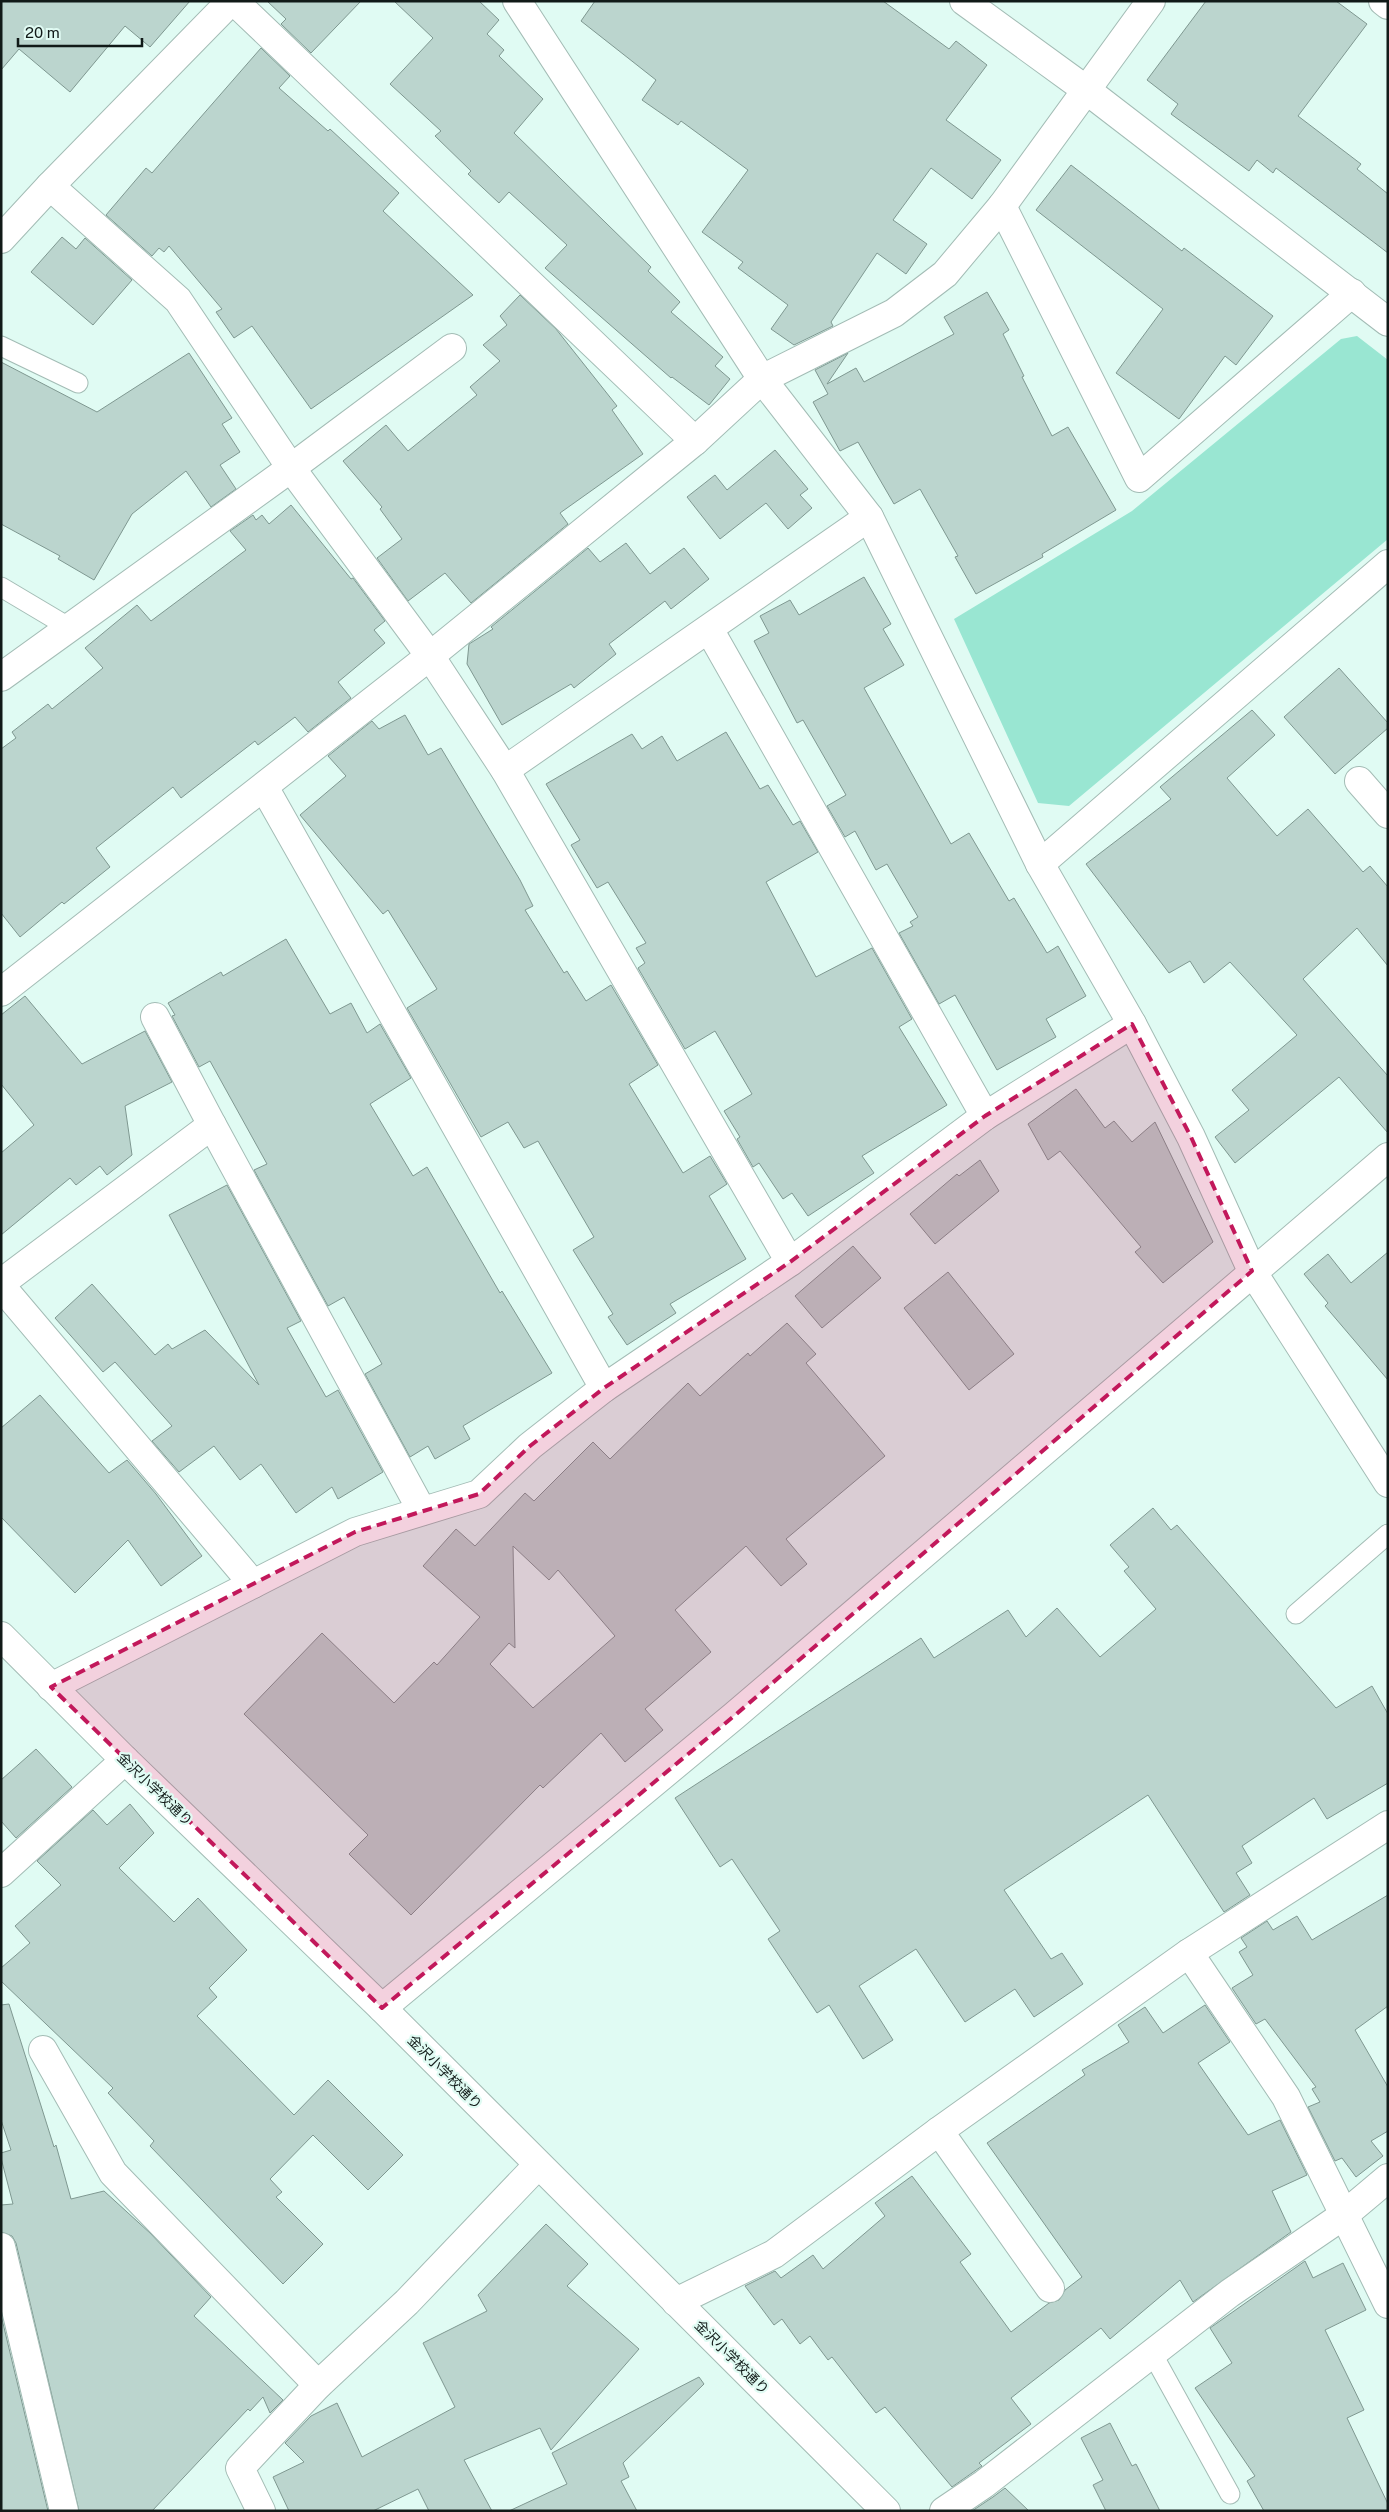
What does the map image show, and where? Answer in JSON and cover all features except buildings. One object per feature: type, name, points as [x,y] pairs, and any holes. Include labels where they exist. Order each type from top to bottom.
[{"type":"street","points":[[1,239],[50,186],[232,1],[695,441]]},
{"type":"street","points":[[517,1],[762,379],[869,517],[1040,864],[1132,1024],[1191,1137],[1252,1271],[1388,1483]]},
{"type":"street","points":[[964,1],[1085,88],[1388,322]]},
{"type":"street","points":[[1,992],[430,656],[695,441],[762,379],[894,313],[945,274],[1002,206],[1085,88],[1151,1]]},
{"type":"street","points":[[1383,1],[1388,5]]},
{"type":"street","points":[[50,186],[178,300],[291,468],[430,656],[505,770],[790,1262]]},
{"type":"street","points":[[1002,206],[1139,478],[1352,293]]},
{"type":"street","points":[[1,677],[291,468],[452,348]]},
{"type":"street","points":[[505,770],[869,517]]},
{"type":"street","points":[[1040,864],[1388,564]]},
{"type":"street","points":[[708,629],[985,1116]]},
{"type":"street","points":[[1359,781],[1388,814]]},
{"type":"street","points":[[264,787],[604,1388]]},
{"type":"street","points":[[155,1017],[422,1511]]},
{"type":"street","points":[[51,1687],[355,1532],[479,1494],[530,1446],[604,1388],[790,1262],[985,1116],[1132,1024]]},
{"type":"street","points":[[212,1124],[1,1285],[253,1584]]},
{"type":"street","points":[[382,2008],[734,1716],[1252,1271],[1388,1157]]},
{"type":"street","name":"金沢小学校通り","points":[[1,1636],[125,1760],[382,2008],[886,2511]]},
{"type":"street","points":[[1,1873],[125,1760]]},
{"type":"street","points":[[676,2302],[774,2254],[939,2131],[1189,1953],[1388,1825]]},
{"type":"street","points":[[1189,1953],[1286,2097],[1388,2304]]},
{"type":"street","points":[[43,2050],[112,2174],[318,2385]]},
{"type":"street","points":[[939,2131],[1050,2288]]},
{"type":"street","points":[[261,2511],[240,2468],[318,2385],[408,2302],[538,2165]]},
{"type":"street","points":[[944,2511],[984,2484],[1230,2293],[1344,2215],[1388,2178]]},
{"type":"street","points":[[1,2247],[64,2511]]},
{"type":"lane","points":[[1,346],[78,383]]},
{"type":"lane","points":[[1,587],[70,628]]},
{"type":"lane","points":[[1296,1614],[1388,1534]]},
{"type":"lane","points":[[1152,2353],[1230,2494]]},
{"type":"highlighted area","points":[[1132,1024],[1191,1137],[1252,1271],[734,1716],[382,2008],[51,1687],[355,1532],[479,1494],[530,1446],[604,1388],[790,1262],[985,1116]]},
{"type":"green space","points":[[1357,336],[1388,360],[1388,539],[1069,806],[1038,803],[954,619],[1132,511],[1341,339]]}]
